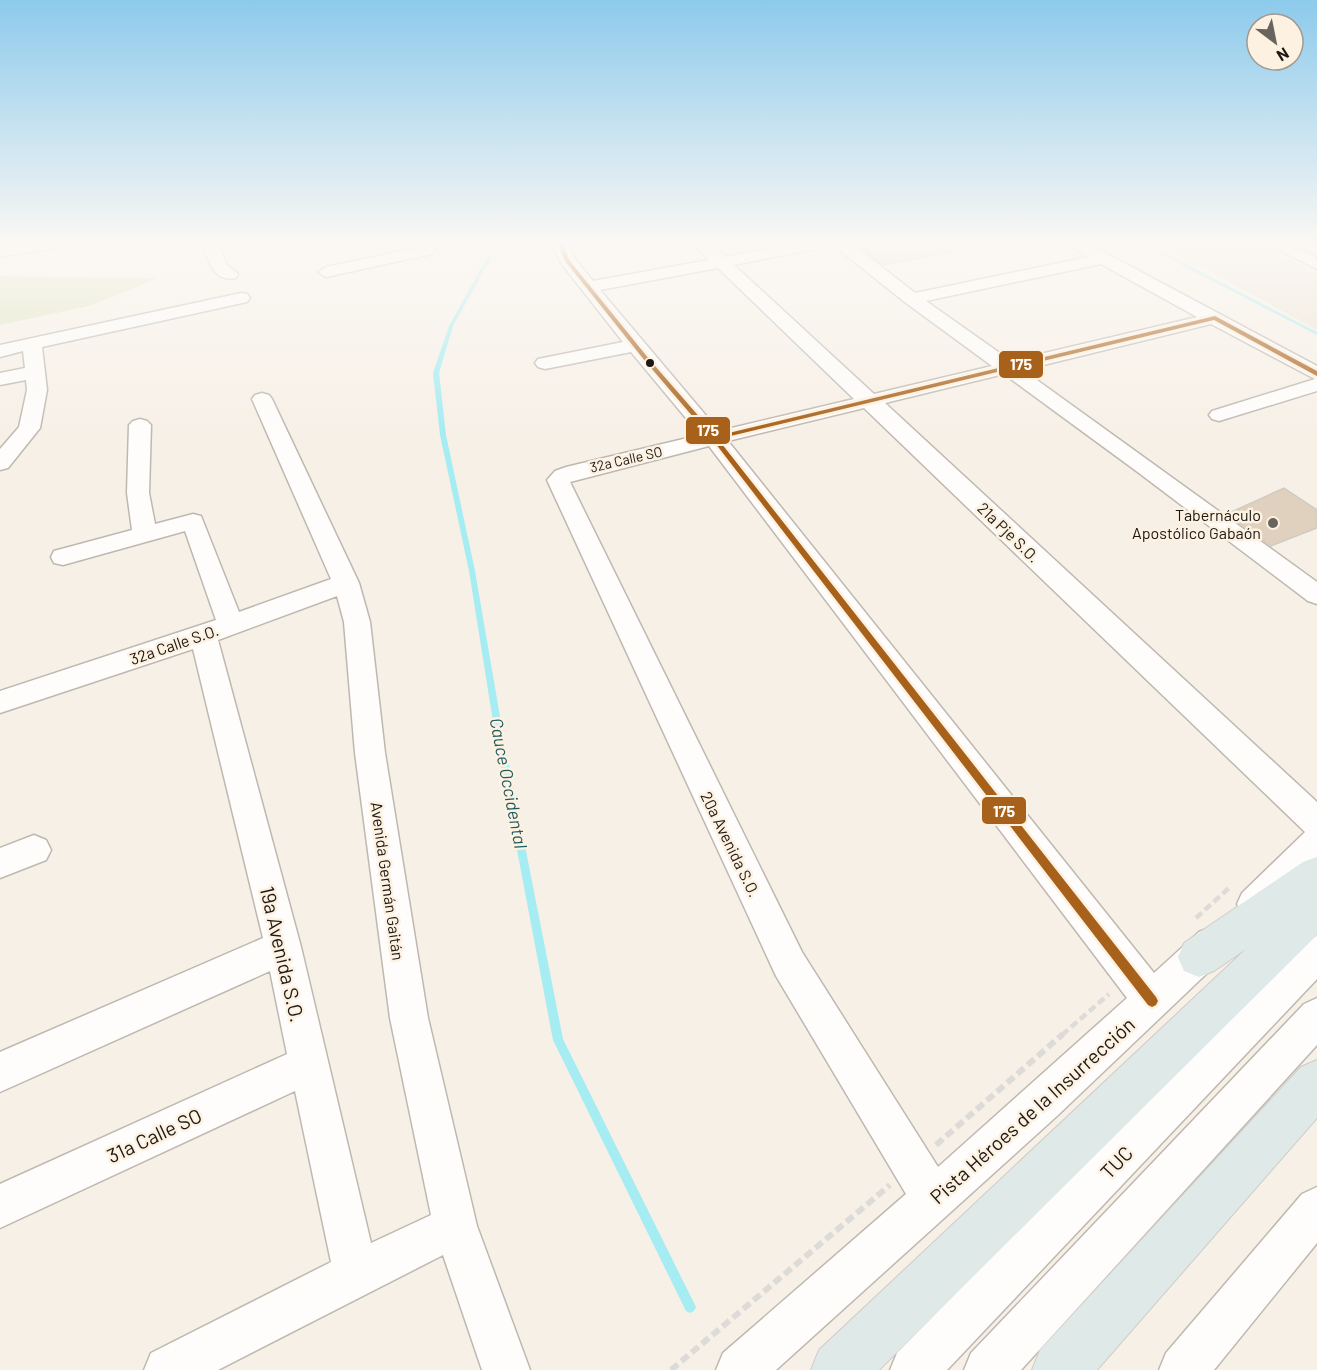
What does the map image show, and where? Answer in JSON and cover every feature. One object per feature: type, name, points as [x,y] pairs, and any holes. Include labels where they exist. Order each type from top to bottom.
[{"type":"main road","points":[[1195,940],[1317,875]]},
{"type":"main road","points":[[838,1370],[1317,908]]},
{"type":"main road","points":[[1060,1370],[1317,1083]]},
{"type":"street","points":[[0,351],[205,306]]},
{"type":"street","points":[[606,306],[714,438],[1141,988]]},
{"type":"street","name":"21a Pje S.O.","points":[[767,306],[871,401],[1317,822]]},
{"type":"street","points":[[922,306],[1317,595]]},
{"type":"street","points":[[1192,306],[1317,374]]},
{"type":"street","name":"32a Calle SO","points":[[562,476],[1006,366],[1215,318]]},
{"type":"street","points":[[0,463],[29,428],[37,390],[32,344]]},
{"type":"street","points":[[545,363],[636,345]]},
{"type":"street","points":[[0,379],[35,372]]},
{"type":"street","points":[[1219,415],[1317,385]]},
{"type":"street","name":"Avenida Germán Gaitán","points":[[262,399],[346,583],[357,622],[370,753],[409,1018],[455,1226],[506,1370]]},
{"type":"street","points":[[63,557],[145,534],[138,493],[140,425]]},
{"type":"street","points":[[0,435],[29,428]]},
{"type":"street","name":"20a Avenida S.O.","points":[[562,476],[558,480],[559,486],[789,964],[933,1199]]},
{"type":"street","name":"19a Avenida S.O.","points":[[145,534],[193,521],[282,947],[356,1274]]},
{"type":"street","name":"32a Calle S.O.","points":[[0,702],[217,630],[346,583]]},
{"type":"street","name":"Pista Héroes de la Insurrección","points":[[740,1370],[933,1199],[1141,988],[1195,940],[1317,842]]},
{"type":"street","points":[[0,863],[34,850]]},
{"type":"street","points":[[0,1072],[282,947]]},
{"type":"street","name":"TUC","points":[[914,1370],[1317,953]]},
{"type":"street","points":[[988,1370],[1317,1017]]},
{"type":"street","name":"31a Calle SO","points":[[0,1206],[309,1064]]},
{"type":"street","points":[[1183,1370],[1317,1209]]},
{"type":"street","points":[[168,1370],[455,1226]]},
{"type":"path","points":[[1195,940],[1233,884]]},
{"type":"path","points":[[671,1370],[679,1367],[913,1166],[1141,988]]},
{"type":"shaded area","points":[[1273,306],[1317,306],[1317,330]]},
{"type":"green space","points":[[0,306],[89,306],[89,306],[0,325]]},
{"type":"building","name":"Tabernáculo Apostólico Gabaón","points":[[1284,488],[1317,510],[1317,528],[1271,546],[1227,514]]},
{"type":"waterway","name":"Cauce Occidental","points":[[462,306],[451,326],[436,373],[443,435],[472,571],[499,734],[558,1040],[690,1307]]},
{"type":"waterway","points":[[1263,306],[1317,334]]},
{"type":"transit line","name":"175","points":[[604,306],[714,438],[1152,1001]]},
{"type":"transit line","name":"175","points":[[714,438],[1215,318],[1317,374]]},
{"type":"place","name":"Tabernáculo Apostólico Gabaón","points":[[1273,523]]}]
